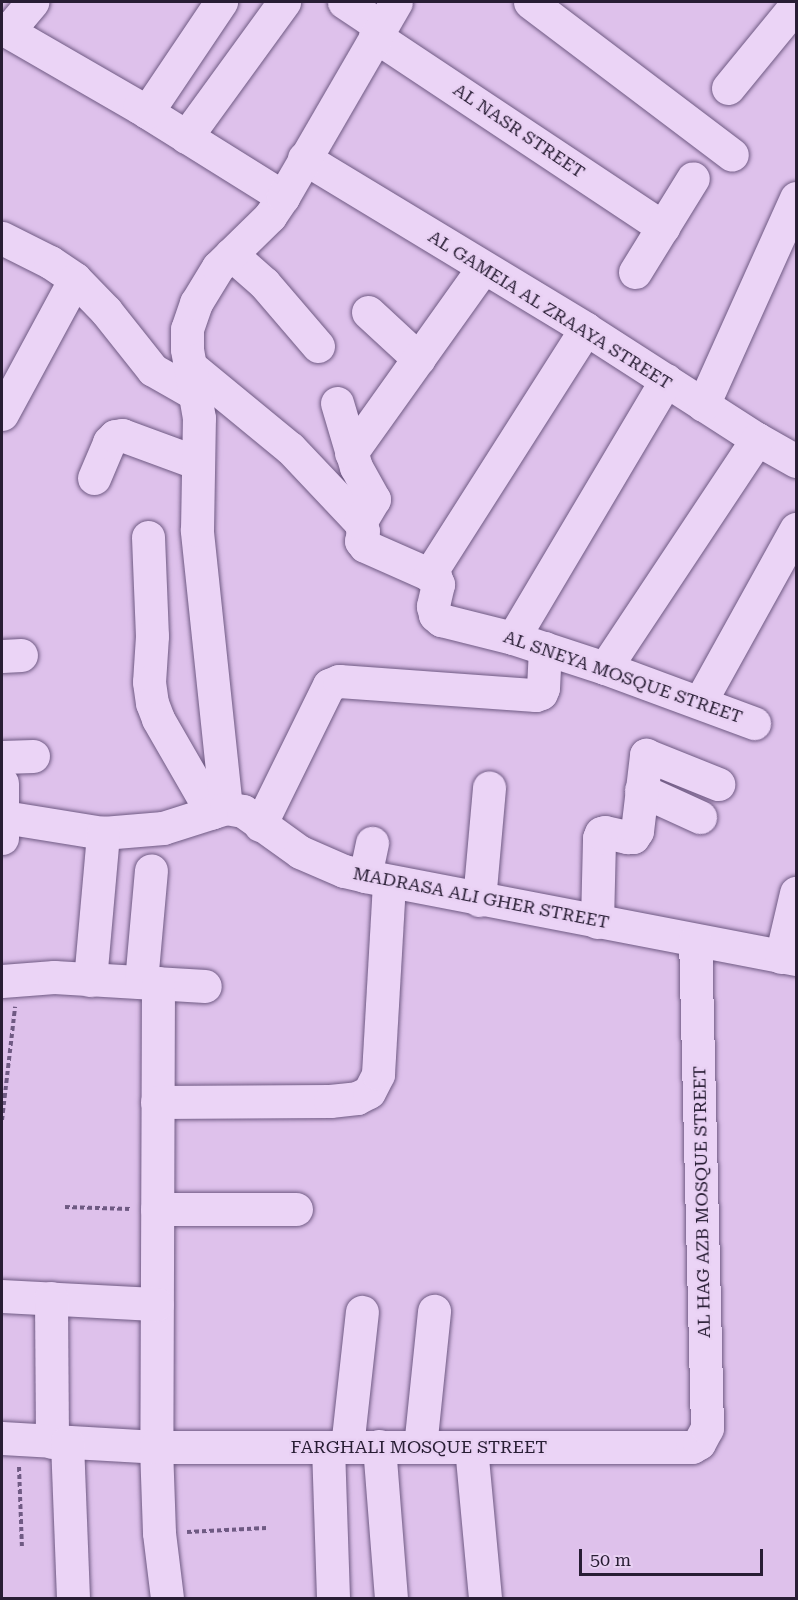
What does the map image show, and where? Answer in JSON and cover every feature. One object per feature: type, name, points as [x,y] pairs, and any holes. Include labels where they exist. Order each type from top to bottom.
[{"type":"street","points":[[32,2],[5,30],[147,112],[283,197]]},
{"type":"street","points":[[147,112],[221,2]]},
{"type":"street","points":[[186,136],[284,2]]},
{"type":"street","name":"AL NASR STREET","points":[[344,2],[384,21],[663,227]]},
{"type":"street","points":[[530,2],[732,155]]},
{"type":"street","points":[[728,88],[796,5]]},
{"type":"street","points":[[219,810],[196,530],[198,463],[193,380],[187,329],[196,303],[218,267],[270,216],[283,197],[384,21]]},
{"type":"street","name":"AL GAMEIA AL ZRAAYA STREET","points":[[304,158],[796,461]]},
{"type":"street","points":[[635,272],[693,178]]},
{"type":"street","points":[[703,405],[796,198]]},
{"type":"street","points":[[2,238],[50,262],[75,279],[153,370],[193,380],[290,448],[360,522],[363,531],[361,541],[365,546],[429,575],[585,329]]},
{"type":"street","points":[[231,254],[264,283],[318,346]]},
{"type":"street","points":[[351,453],[483,268]]},
{"type":"street","points":[[5,401],[75,279]]},
{"type":"street","points":[[368,312],[418,358]]},
{"type":"street","points":[[513,638],[666,380]]},
{"type":"street","points":[[337,403],[351,453],[374,499],[360,522]]},
{"type":"street","points":[[94,478],[115,436],[122,435],[198,463]]},
{"type":"street","points":[[605,668],[757,439]]},
{"type":"street","points":[[700,702],[796,529]]},
{"type":"street","points":[[148,537],[152,636],[149,682],[152,703],[158,719],[219,810]]},
{"type":"street","name":"AL SNEYA MOSQUE STREET","points":[[429,575],[435,577],[438,584],[433,606],[435,615],[441,620],[513,638],[605,668],[754,723]]},
{"type":"street","points":[[260,825],[329,685],[339,681],[536,695],[541,693],[543,688],[544,648]]},
{"type":"street","points":[[597,922],[599,838],[601,833],[605,832],[633,837],[637,831],[646,755],[718,784]]},
{"type":"street","points":[[2,783],[3,828],[103,833],[163,828],[219,810]]},
{"type":"street","points":[[478,900],[489,787]]},
{"type":"street","points":[[641,790],[700,817]]},
{"type":"street","name":"MADRASA ALI GHER STREET","points":[[219,810],[243,811],[300,852],[344,871],[478,900],[789,958]]},
{"type":"street","points":[[90,980],[103,833]]},
{"type":"street","points":[[157,1102],[330,1101],[357,1098],[369,1092],[378,1074],[377,879],[372,843]]},
{"type":"street","points":[[151,870],[149,983],[157,1102],[158,1209],[156,1447],[159,1533],[167,1599]]},
{"type":"street","points":[[789,958],[796,893]]},
{"type":"street","name":"AL HAG AZB MOSQUE STREET","points":[[683,1446],[699,1443],[707,1428],[695,941]]},
{"type":"street","points":[[10,980],[90,980],[205,986]]},
{"type":"street","points":[[158,1209],[296,1209]]},
{"type":"street","points":[[2,1296],[158,1304]]},
{"type":"street","points":[[51,1298],[59,1442],[73,1599]]},
{"type":"street","points":[[420,1447],[434,1311]]},
{"type":"street","points":[[333,1599],[351,1447],[362,1312]]},
{"type":"street","name":"FARGHALI MOSQUE STREET","points":[[10,1439],[156,1447],[683,1446]]},
{"type":"street","points":[[351,1447],[391,1599]]},
{"type":"street","points":[[471,1447],[485,1599]]},
{"type":"path","points":[[2,1119],[10,980]]},
{"type":"path","points":[[65,1207],[158,1209]]},
{"type":"path","points":[[10,1439],[22,1548]]},
{"type":"path","points":[[159,1533],[267,1528]]}]
